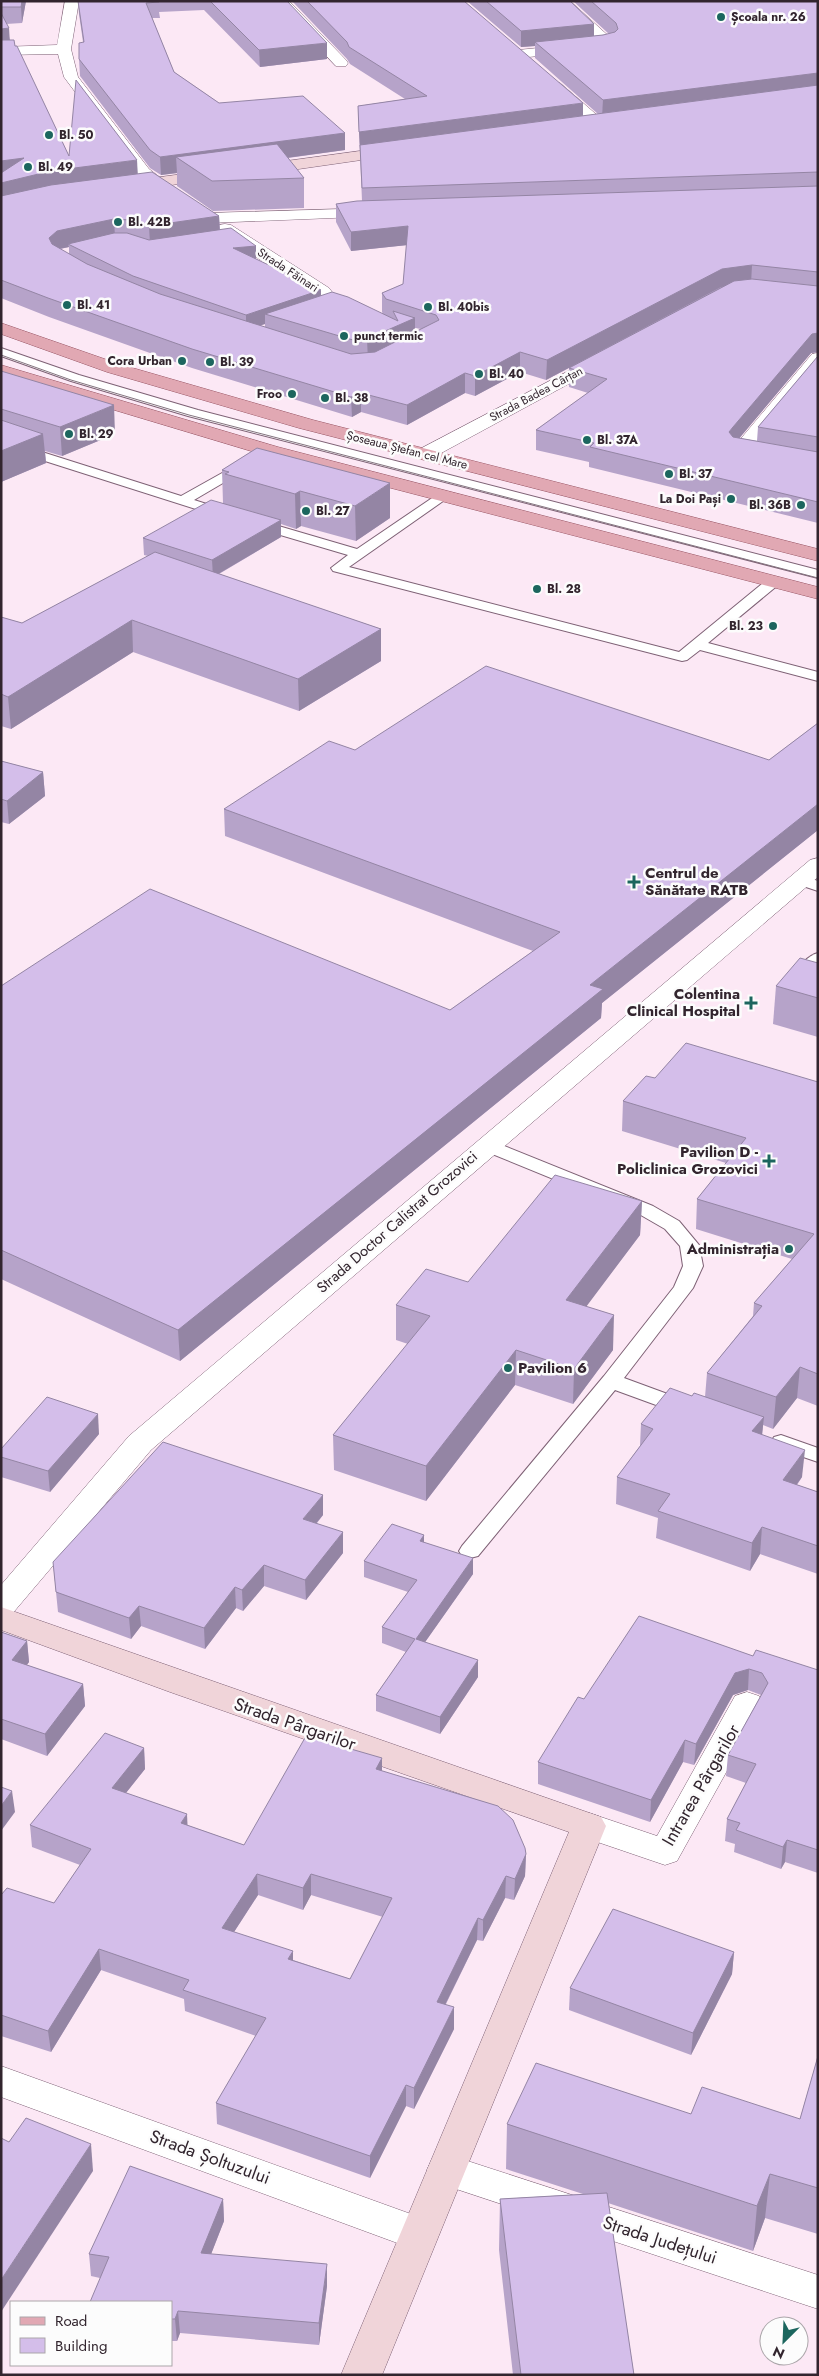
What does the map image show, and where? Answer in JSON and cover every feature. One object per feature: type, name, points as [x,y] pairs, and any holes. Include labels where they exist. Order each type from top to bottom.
[{"type":"main road","name":"Șoseaua Ștefan cel Mare","points":[[1,328],[113,368],[221,400],[818,555]]},
{"type":"main road","points":[[1,370],[69,392],[271,451],[818,593]]},
{"type":"street","name":"Strada Făinari","points":[[72,1],[64,49],[71,77],[143,172],[156,183],[326,296]]},
{"type":"street","points":[[281,1],[341,63]]},
{"type":"street","points":[[518,54],[609,44],[561,1]]},
{"type":"street","points":[[504,43],[532,67]]},
{"type":"street","points":[[1,51],[64,49]]},
{"type":"street","points":[[547,79],[600,125]]},
{"type":"street","points":[[580,127],[619,122]]},
{"type":"street","points":[[118,188],[414,149]]},
{"type":"street","points":[[198,211],[393,212]]},
{"type":"street","name":"Strada Badea Cârțan","points":[[425,454],[615,352]]},
{"type":"street","points":[[818,358],[740,452],[818,465]]},
{"type":"street","name":"Strada Doctor Calistrat Grozovici","points":[[1,1606],[140,1443],[487,1145],[812,877]]},
{"type":"street","name":"Strada Pârgarilor","points":[[1,1618],[182,1684],[589,1826]]},
{"type":"street","name":"Intrarea Pârgarilor","points":[[589,1826],[665,1852],[747,1704]]},
{"type":"street","points":[[361,2375],[589,1826]]},
{"type":"street","name":"Strada Șoltuzului","points":[[1,2081],[419,2234]]},
{"type":"street","name":"Strada Județului","points":[[446,2170],[818,2292]]},
{"type":"lane","points":[[220,240],[238,237]]},
{"type":"lane","name":"Șoseaua Ștefan cel Mare","points":[[1,352],[75,378],[193,413],[818,574]]},
{"type":"lane","points":[[1,443],[182,501],[357,553]]},
{"type":"lane","points":[[182,501],[271,451]]},
{"type":"lane","points":[[441,496],[338,568],[682,657],[773,582]]},
{"type":"lane","points":[[697,645],[818,677]]},
{"type":"lane","points":[[802,975],[818,958]]},
{"type":"lane","points":[[470,1551],[610,1381],[683,1288],[693,1266],[689,1245],[672,1225],[646,1210],[487,1145]]},
{"type":"lane","points":[[610,1381],[705,1415]]},
{"type":"lane","points":[[761,1435],[818,1455]]},
{"type":"building","points":[[1,1],[22,1],[21,7],[1,7]]},
{"type":"building","points":[[78,1],[159,1],[146,3],[174,72],[219,103],[303,96],[345,133],[160,157],[150,150],[79,59],[79,43],[84,42]]},
{"type":"building","points":[[210,1],[287,1],[327,43],[259,50]]},
{"type":"building","points":[[307,1],[464,1],[583,103],[359,132],[358,106],[427,96],[349,47],[347,42]]},
{"type":"building","points":[[486,1],[570,1],[594,24],[521,31]]},
{"type":"building","points":[[591,1],[818,1],[818,73],[603,100],[535,42],[615,32],[618,29],[616,23]]},
{"type":"building","points":[[1,13],[9,28],[1,29]]},
{"type":"building","points":[[1,40],[14,40],[15,46],[17,46],[69,156],[76,80],[137,160],[51,171],[1,183],[1,173],[24,158],[1,161]]},
{"type":"building","points":[[818,85],[818,172],[362,188],[360,145]]},
{"type":"building","points":[[277,144],[304,178],[212,181],[176,157]]},
{"type":"building","points":[[152,172],[219,216],[149,226],[130,220],[114,219],[57,231],[49,238],[52,244],[87,264],[160,294],[351,354],[375,352],[439,320],[436,315],[386,299],[382,293],[403,284],[408,226],[351,232],[336,204],[357,201],[818,186],[818,272],[752,265],[722,269],[547,360],[520,352],[475,376],[465,373],[407,405],[361,393],[351,397],[192,349],[1,280],[1,196],[51,185]]},
{"type":"building","points":[[231,228],[256,246],[233,248],[321,290],[246,315],[133,276],[68,244],[114,233],[127,233],[149,240]]},
{"type":"building","points":[[752,279],[818,286],[818,333],[812,334],[729,432],[733,437],[818,452],[818,502],[590,447],[594,443],[536,430],[607,379],[569,368],[734,281]]},
{"type":"building","points":[[332,292],[348,297],[398,321],[393,311],[415,318],[367,339],[353,340],[265,314]]},
{"type":"building","points":[[818,356],[818,437],[758,427]]},
{"type":"building","points":[[1,371],[114,405],[60,427],[1,409]]},
{"type":"building","points":[[1,420],[43,434],[1,451]]},
{"type":"building","points":[[257,448],[390,483],[355,506],[300,491],[295,494],[225,474],[229,472],[222,470]]},
{"type":"building","points":[[211,500],[281,520],[212,560],[143,538]]},
{"type":"building","points":[[155,552],[381,629],[298,679],[132,620],[8,697],[1,694],[1,617],[22,623]]},
{"type":"building","points":[[486,666],[769,760],[818,723],[818,804],[590,985],[603,989],[178,1330],[1,1250],[1,986],[150,889],[450,1010],[560,932],[224,809],[329,741],[355,750]]},
{"type":"building","points":[[1,761],[43,772],[7,801],[1,799]]},
{"type":"building","points":[[800,958],[818,963],[818,998],[776,986]]},
{"type":"building","points":[[686,1043],[818,1082],[818,1374],[800,1367],[776,1397],[707,1373],[762,1306],[754,1303],[814,1234],[697,1199],[746,1138],[623,1101],[646,1076],[655,1078]]},
{"type":"building","name":"Pavilion 6","points":[[555,1175],[642,1201],[566,1300],[614,1315],[574,1369],[516,1350],[426,1466],[333,1435],[430,1316],[396,1305],[426,1269],[468,1282]]},
{"type":"building","points":[[670,1388],[692,1396],[694,1393],[764,1417],[752,1431],[805,1450],[783,1480],[818,1492],[818,1546],[762,1527],[752,1543],[658,1511],[670,1494],[617,1477],[653,1429],[641,1424]]},
{"type":"building","points":[[47,1397],[98,1414],[48,1471],[1,1457],[1,1449]]},
{"type":"building","points":[[163,1442],[323,1495],[303,1519],[343,1532],[305,1580],[264,1565],[242,1590],[235,1587],[204,1628],[139,1606],[129,1618],[56,1592],[53,1562]]},
{"type":"building","points":[[392,1524],[424,1535],[420,1541],[473,1558],[416,1639],[478,1660],[440,1717],[376,1695],[415,1639],[382,1627],[417,1580],[364,1561]]},
{"type":"building","points":[[639,1616],[753,1656],[756,1650],[818,1670],[818,1850],[787,1840],[783,1847],[736,1830],[740,1823],[727,1819],[756,1764],[728,1755],[768,1683],[762,1673],[749,1669],[735,1673],[696,1744],[685,1740],[651,1800],[538,1762],[578,1697],[584,1699]]},
{"type":"building","points":[[1,1632],[27,1641],[12,1660],[83,1684],[45,1734],[1,1719]]},
{"type":"building","points":[[105,1733],[144,1748],[112,1788],[187,1814],[181,1823],[244,1845],[306,1736],[382,1758],[376,1769],[498,1806],[513,1820],[526,1854],[515,1879],[506,1876],[483,1920],[478,1918],[437,2002],[454,2007],[414,2088],[406,2085],[370,2156],[216,2103],[266,2018],[183,1990],[189,1980],[99,1949],[48,2031],[1,2015],[1,1895],[7,1888],[54,1903],[91,1849],[30,1825]],"holes":[[[257,1874],[303,1888],[311,1874],[392,1898],[350,1979],[288,1959],[293,1951],[222,1928]]]},
{"type":"building","points":[[1,1787],[12,1791],[1,1806]]},
{"type":"building","points":[[613,1909],[734,1952],[693,2033],[570,1988]]},
{"type":"building","points":[[818,2056],[818,2188],[770,2174],[757,2206],[507,2124],[536,2063],[691,2114],[702,2087],[800,2119]]},
{"type":"building","points":[[26,2118],[91,2144],[1,2280],[1,2138],[9,2142]]},
{"type":"building","points":[[130,2166],[223,2199],[201,2253],[327,2264],[319,2323],[178,2311],[175,2319],[172,2319],[172,2301],[90,2301],[109,2257],[89,2254]]},
{"type":"building","points":[[607,2193],[634,2375],[521,2375],[500,2199]]},
{"type":"tram line","points":[[1,355],[71,380],[189,415],[818,578]]},
{"type":"place","name":"Școala nr. 26","points":[[721,17]]},
{"type":"place","name":"Bl. 50","points":[[49,135]]},
{"type":"place","name":"Bl. 49","points":[[28,167]]},
{"type":"place","name":"Bl. 42B","points":[[118,222]]},
{"type":"place","name":"Bl. 41","points":[[67,305]]},
{"type":"place","name":"Bl. 40bis","points":[[428,307]]},
{"type":"place","name":"punct termic","points":[[344,336]]},
{"type":"place","name":"Cora Urban","points":[[182,361]]},
{"type":"place","name":"Bl. 39","points":[[210,362]]},
{"type":"place","name":"Bl. 40","points":[[479,374]]},
{"type":"place","name":"Froo","points":[[292,394]]},
{"type":"place","name":"Bl. 38","points":[[325,398]]},
{"type":"place","name":"Bl. 29","points":[[69,434]]},
{"type":"place","name":"Bl. 37A","points":[[587,440]]},
{"type":"place","name":"Bl. 37","points":[[669,474]]},
{"type":"place","name":"La Doi Pași","points":[[731,499]]},
{"type":"place","name":"Bl. 36B","points":[[801,505]]},
{"type":"place","name":"Bl. 27","points":[[306,511]]},
{"type":"place","name":"Bl. 28","points":[[537,589]]},
{"type":"place","name":"Bl. 23","points":[[773,626]]},
{"type":"place","name":"Centrul de Sănătate RATB","points":[[634,882]]},
{"type":"place","name":"Colentina Clinical Hospital","points":[[751,1003]]},
{"type":"place","name":"Pavilion D - Policlinica Grozovici","points":[[769,1161]]},
{"type":"place","name":"Administrația","points":[[789,1249]]},
{"type":"place","name":"Pavilion 6","points":[[508,1368]]}]
